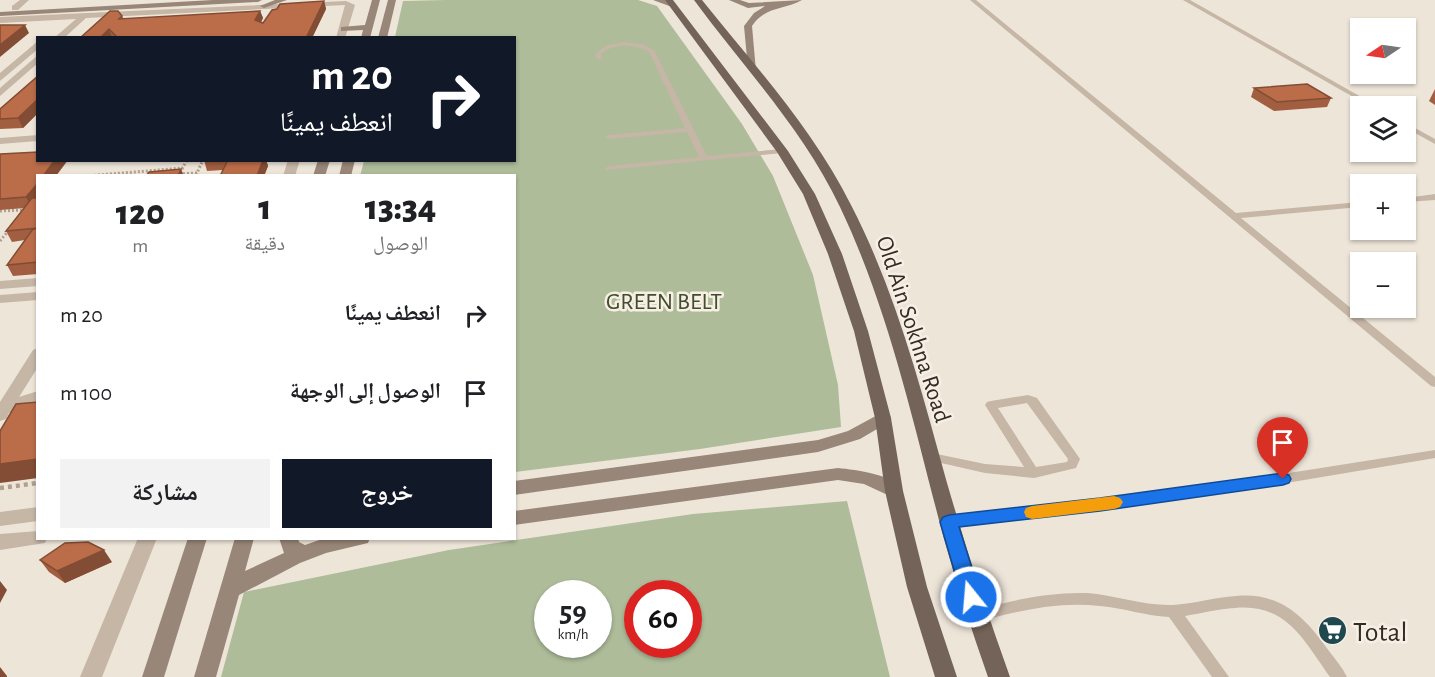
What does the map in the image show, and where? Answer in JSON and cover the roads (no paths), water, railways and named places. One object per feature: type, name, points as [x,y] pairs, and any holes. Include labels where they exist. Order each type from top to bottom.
[{"type":"main road","name":"Old Ain Sokhna Road","points":[[698,0],[782,105],[814,151],[845,204],[875,270],[900,344],[977,616],[999,677]]},
{"type":"main road","points":[[670,2],[782,151],[809,194],[835,254],[861,331],[883,418],[894,491],[917,587],[946,677]]},
{"type":"street","points":[[15,8],[25,0]]},
{"type":"street","points":[[0,9],[164,0]]},
{"type":"street","points":[[0,20],[267,6],[283,0]]},
{"type":"street","points":[[366,36],[376,0]]},
{"type":"street","points":[[383,36],[392,0]]},
{"type":"street","points":[[657,0],[670,2]]},
{"type":"street","points":[[733,0],[748,6],[798,0]]},
{"type":"street","points":[[753,69],[748,32],[751,20],[764,10],[798,0]]},
{"type":"street","points":[[0,14],[350,4],[342,34],[369,27]]},
{"type":"street","points":[[54,35],[84,15]]},
{"type":"street","points":[[54,35],[60,17]]},
{"type":"street","points":[[1,77],[36,46]]},
{"type":"street","points":[[0,93],[36,60]]},
{"type":"street","points":[[1,77],[20,75]]},
{"type":"street","points":[[0,141],[36,138]]},
{"type":"street","points":[[0,148],[36,145]]},
{"type":"street","points":[[0,285],[36,282]]},
{"type":"street","points":[[0,299],[36,296]]},
{"type":"street","points":[[2,412],[33,369]]},
{"type":"street","points":[[2,412],[36,397]]},
{"type":"street","points":[[516,488],[818,446],[854,435],[883,418]]},
{"type":"street","points":[[516,518],[838,474],[867,478],[894,491]]},
{"type":"street","points":[[0,519],[36,514]]},
{"type":"street","points":[[0,542],[36,538]]},
{"type":"street","points":[[91,677],[147,540]]},
{"type":"street","points":[[153,677],[197,540]]},
{"type":"street","points":[[205,677],[244,540]]},
{"type":"street","points":[[288,540],[290,547],[304,553]]},
{"type":"street","points":[[230,590],[254,575],[304,553],[353,540]]},
{"type":"lane","points":[[973,0],[1435,383]]},
{"type":"lane","points":[[1186,0],[1355,96]]},
{"type":"lane","points":[[600,59],[598,54],[602,50],[617,45],[636,45],[652,51],[704,159]]},
{"type":"lane","points":[[609,137],[690,130]]},
{"type":"lane","points":[[1416,131],[1435,142]]},
{"type":"lane","points":[[609,168],[782,151]]},
{"type":"lane","points":[[1416,199],[1435,197]]},
{"type":"lane","points":[[1234,216],[1350,205]]},
{"type":"lane","points":[[932,457],[994,471],[1034,473],[1072,465],[1074,459],[1033,401],[1026,399],[991,405],[1034,473]]},
{"type":"lane","points":[[949,522],[1228,487],[1435,454]]},
{"type":"lane","points":[[977,616],[1051,599],[1101,600],[1173,611],[1255,601],[1271,605],[1286,613],[1298,624],[1339,677]]},
{"type":"lane","points":[[1173,611],[1221,677]]},
{"type":"place","name":"Total","points":[[1332,631]]},
{"type":"park label","name":"GREEN BELT","points":[[664,301]]}]
